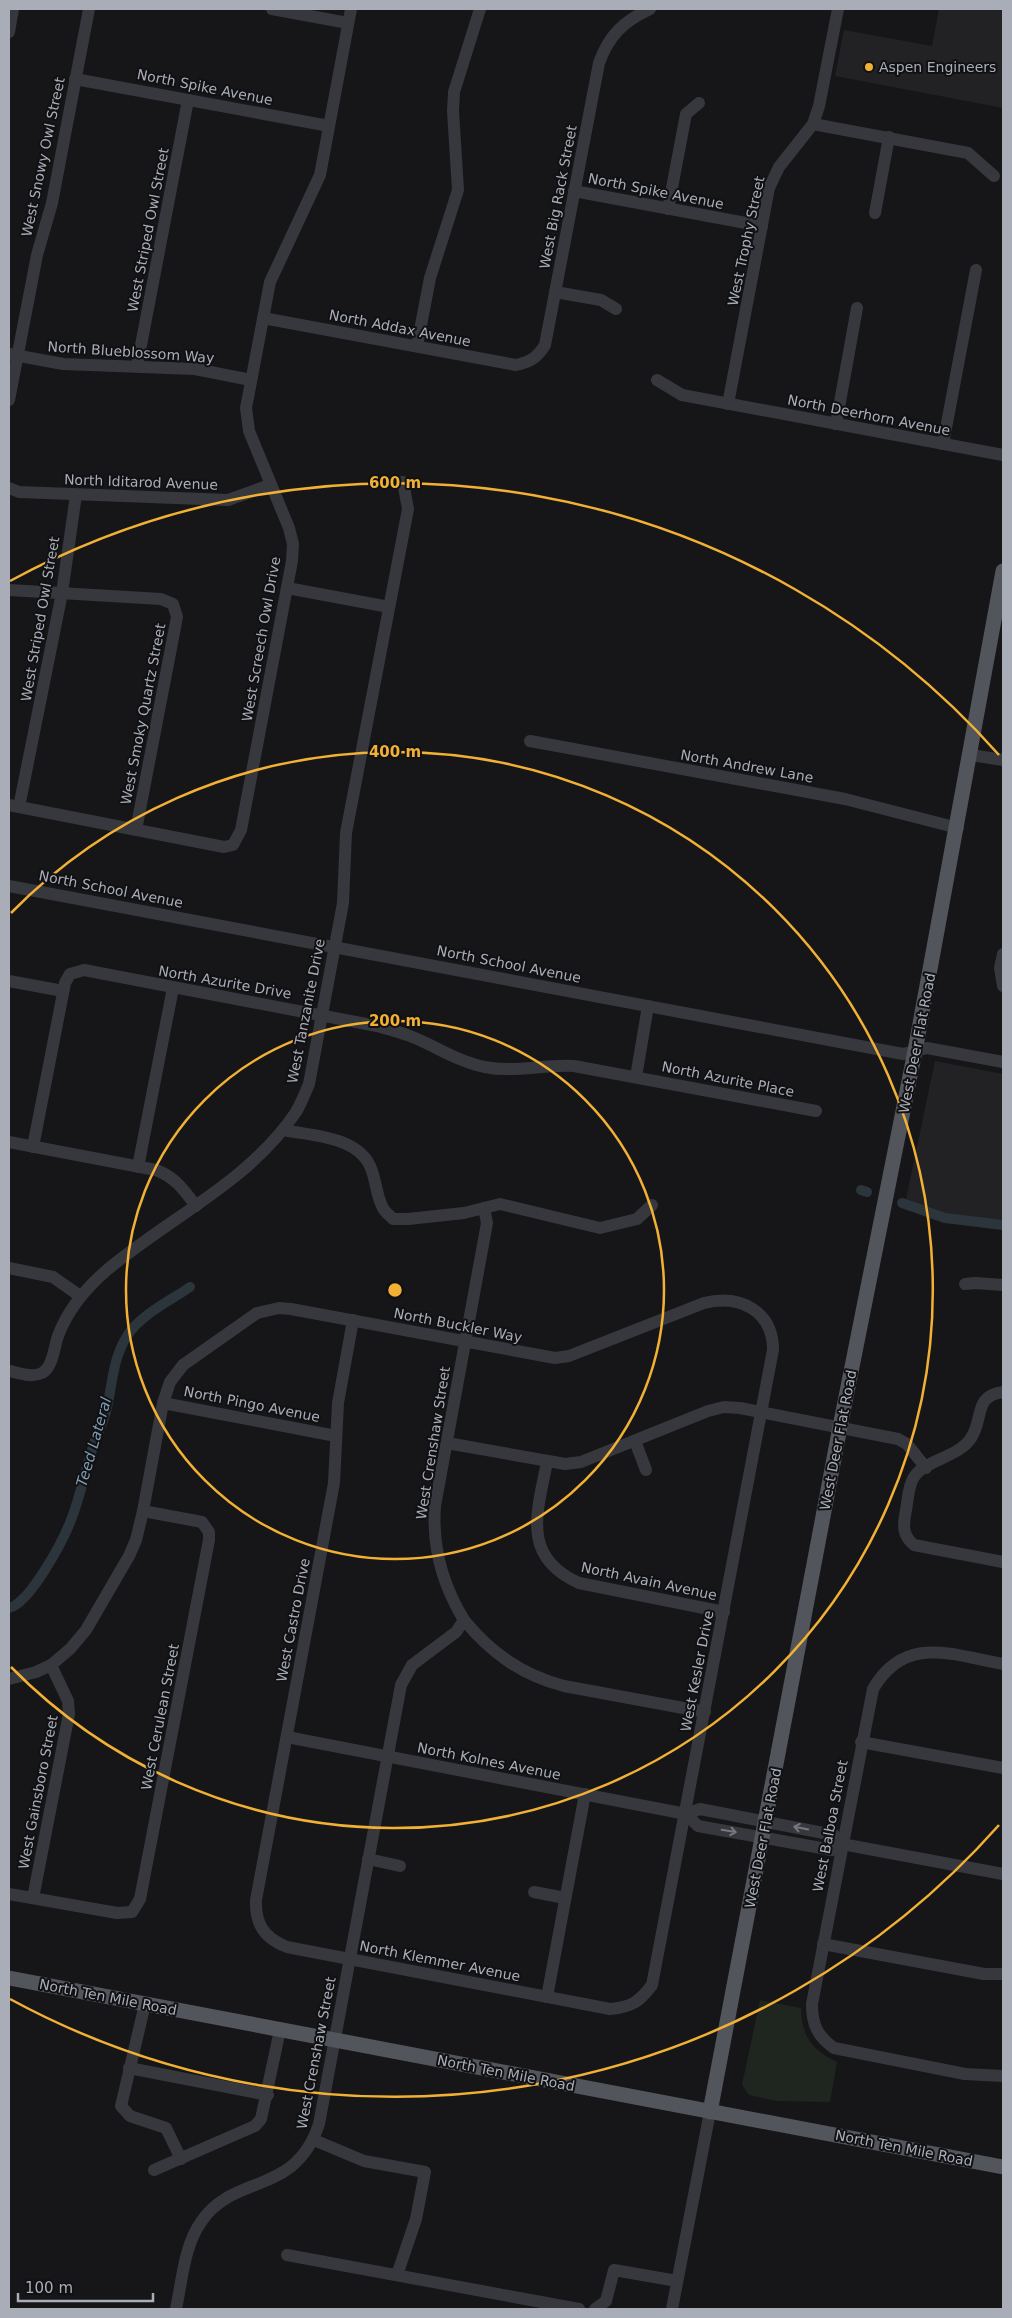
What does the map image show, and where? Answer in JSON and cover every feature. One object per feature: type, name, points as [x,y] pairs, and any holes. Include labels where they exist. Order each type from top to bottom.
[{"type":"main road","name":"West Deer Flat Road","points":[[710,2112],[840,1427],[958,828],[1003,571]]},
{"type":"main road","name":"North Ten Mile Road","points":[[9,1978],[1003,2167]]},
{"type":"street","points":[[9,32],[13,9]]},
{"type":"street","name":"West Snowy Owl Street","points":[[9,400],[13,355],[52,203],[89,9]]},
{"type":"street","points":[[272,9],[348,23]]},
{"type":"street","name":"West Screech Owl Drive","points":[[136,830],[224,847],[233,845],[241,830],[287,588],[292,544],[289,528],[249,431],[246,408],[270,282],[320,175],[351,9]]},
{"type":"street","points":[[417,346],[430,278],[458,190],[453,111],[454,92],[480,9]]},
{"type":"street","name":"West Big Rack Street","points":[[531,361],[540,354],[545,345],[599,63],[604,48],[612,36],[633,17],[650,9]]},
{"type":"street","name":"West Trophy Street","points":[[728,404],[762,226],[774,176],[813,124],[819,106],[836,9]]},
{"type":"street","name":"North Spike Avenue","points":[[75,79],[329,126]]},
{"type":"street","name":"West Striped Owl Street","points":[[137,366],[188,100]]},
{"type":"street","points":[[668,209],[686,114],[699,103]]},
{"type":"street","points":[[813,124],[968,153],[994,176]]},
{"type":"street","points":[[875,212],[889,137]]},
{"type":"street","name":"North Spike Avenue","points":[[574,191],[762,226]]},
{"type":"street","points":[[943,444],[976,270]]},
{"type":"street","points":[[555,292],[601,300],[616,308]]},
{"type":"street","points":[[836,424],[857,308]]},
{"type":"street","name":"North Addax Avenue","points":[[263,318],[516,366],[531,361]]},
{"type":"street","name":"North Blueblossom Way","points":[[13,355],[63,364],[195,369],[251,380]]},
{"type":"street","name":"North Deerhorn Avenue","points":[[657,380],[682,395],[1003,455]]},
{"type":"street","name":"West Tanzanite Drive","points":[[9,1371],[34,1376],[44,1372],[49,1367],[58,1336],[67,1315],[80,1296],[108,1270],[249,1166],[283,1130],[297,1110],[309,1084],[343,903],[346,833],[408,509],[403,482]]},
{"type":"street","name":"North Iditarod Avenue","points":[[9,488],[19,492],[228,500],[270,485]]},
{"type":"street","name":"West Striped Owl Street","points":[[14,806],[62,593],[76,495]]},
{"type":"street","points":[[287,588],[389,608]]},
{"type":"street","points":[[9,590],[62,593]]},
{"type":"street","name":"West Smoky Quartz Street","points":[[62,593],[162,599],[173,604],[177,617],[136,830]]},
{"type":"street","name":"North Andrew Lane","points":[[530,741],[845,799],[958,828]]},
{"type":"street","points":[[971,755],[1003,760]]},
{"type":"street","points":[[14,806],[136,830]]},
{"type":"street","name":"North School Avenue","points":[[9,886],[903,1054],[927,1048],[1003,1062]]},
{"type":"street","points":[[1003,954],[1000,968],[1003,986]]},
{"type":"street","name":"North Azurite Drive","points":[[63,991],[70,974],[84,970],[377,1026],[411,1036],[461,1061],[486,1068],[511,1069],[540,1065],[567,1065],[636,1077]]},
{"type":"street","points":[[9,981],[63,991],[33,1147]]},
{"type":"street","points":[[138,1167],[173,988]]},
{"type":"street","points":[[636,1077],[648,1006]]},
{"type":"street","name":"North Azurite Place","points":[[636,1077],[816,1111]]},
{"type":"street","points":[[283,1130],[343,1142],[354,1148],[365,1157],[372,1168],[383,1208],[394,1219],[408,1220],[464,1213],[500,1204],[600,1228],[638,1218],[652,1205]]},
{"type":"street","points":[[9,1142],[168,1174],[177,1181],[196,1206]]},
{"type":"street","name":"West Crenshaw Street","points":[[176,2309],[188,2251],[201,2220],[230,2197],[284,2172],[299,2162],[314,2140],[319,2124],[401,1685],[412,1665],[456,1632],[464,1620],[442,1576],[435,1543],[435,1506],[487,1224],[484,1208]]},
{"type":"street","points":[[9,1268],[53,1277],[80,1296]]},
{"type":"street","points":[[965,1284],[1003,1285]]},
{"type":"street","name":"North Buckler Way","points":[[9,1679],[36,1672],[51,1665],[70,1649],[86,1630],[133,1548],[143,1511],[163,1403],[170,1382],[183,1365],[257,1313],[279,1308],[291,1309],[543,1357],[570,1356],[704,1302],[714,1300],[742,1304],[752,1308],[770,1326]]},
{"type":"street","name":"West Castro Drive","points":[[258,1924],[255,1913],[256,1900],[334,1483],[338,1403],[353,1320]]},
{"type":"street","name":"West Kesler Drive","points":[[625,2008],[641,2000],[652,1985],[773,1350],[773,1337],[770,1326]]},
{"type":"street","points":[[1003,1392],[986,1398],[971,1439],[956,1452],[915,1475],[910,1484],[903,1523],[907,1539],[914,1545],[1003,1562]]},
{"type":"street","name":"North Pingo Avenue","points":[[163,1403],[336,1436]]},
{"type":"street","points":[[447,1443],[547,1462],[565,1464],[582,1462],[708,1411],[724,1407],[740,1408],[898,1439],[907,1444],[926,1468]]},
{"type":"street","points":[[635,1441],[646,1470]]},
{"type":"street","name":"North Avain Avenue","points":[[547,1462],[537,1530],[538,1545],[545,1559],[567,1578],[579,1584],[724,1612]]},
{"type":"street","name":"West Cerulean Street","points":[[33,1898],[117,1913],[132,1912],[140,1899],[209,1540],[206,1526],[195,1519],[143,1511]]},
{"type":"street","points":[[464,1620],[484,1643],[499,1656],[521,1670],[542,1679],[564,1686],[705,1712]]},
{"type":"street","name":"West Balboa Street","points":[[1003,1664],[933,1652],[912,1654],[895,1662],[882,1674],[873,1689],[861,1742],[812,2004],[812,2018],[817,2032],[824,2041],[834,2048],[965,2074],[1003,2076]]},
{"type":"street","name":"West Gainsboro Street","points":[[33,1898],[69,1714],[68,1701],[51,1665]]},
{"type":"street","name":"North Kolnes Avenue","points":[[287,1737],[686,1814],[700,1809],[834,1834],[842,1844],[1003,1874]]},
{"type":"street","points":[[861,1742],[1003,1768]]},
{"type":"street","points":[[547,1997],[585,1794]]},
{"type":"street","name":"North Kolnes Avenue","points":[[686,1814],[698,1826],[832,1850],[842,1844]]},
{"type":"street","points":[[368,1859],[400,1866]]},
{"type":"street","points":[[534,1892],[565,1898]]},
{"type":"street","points":[[9,1894],[33,1898]]},
{"type":"street","name":"North Klemmer Avenue","points":[[258,1924],[275,1943],[287,1948],[610,2009],[625,2008]]},
{"type":"street","points":[[824,1944],[984,1974],[1003,1974]]},
{"type":"street","points":[[145,2004],[122,2101],[123,2110],[130,2116],[166,2128],[181,2159]]},
{"type":"street","points":[[154,2170],[255,2126],[261,2119],[268,2095],[280,2030]]},
{"type":"street","points":[[129,2068],[268,2095]]},
{"type":"street","name":"West Deer Flat Road","points":[[672,2309],[710,2112]]},
{"type":"street","points":[[314,2140],[364,2161],[425,2172],[416,2219],[397,2275]]},
{"type":"street","points":[[288,2255],[578,2309]]},
{"type":"street","points":[[599,2307],[609,2295],[614,2270],[677,2282]]},
{"type":"shaded area","points":[[939,9],[1003,9],[1003,108],[835,76],[844,30],[932,46]]},
{"type":"shaded area","points":[[935,1061],[1003,1074],[1003,1220],[925,1213],[906,1199]]},
{"type":"shaded area","points":[[760,2000],[801,2008],[803,2027],[810,2041],[821,2053],[837,2062],[830,2102],[776,2101],[749,2095],[742,2085]]},
{"type":"waterway","name":"Teed Lateral","points":[[861,1190],[867,1192]]},
{"type":"waterway","name":"Teed Lateral","points":[[902,1203],[945,1218],[1003,1225]]},
{"type":"waterway","name":"Teed Lateral","points":[[9,1608],[17,1604],[36,1583],[67,1530],[108,1405],[118,1355],[127,1336],[147,1315],[190,1287]]},
{"type":"place","name":"Aspen Engineers","points":[[869,67]]}]
